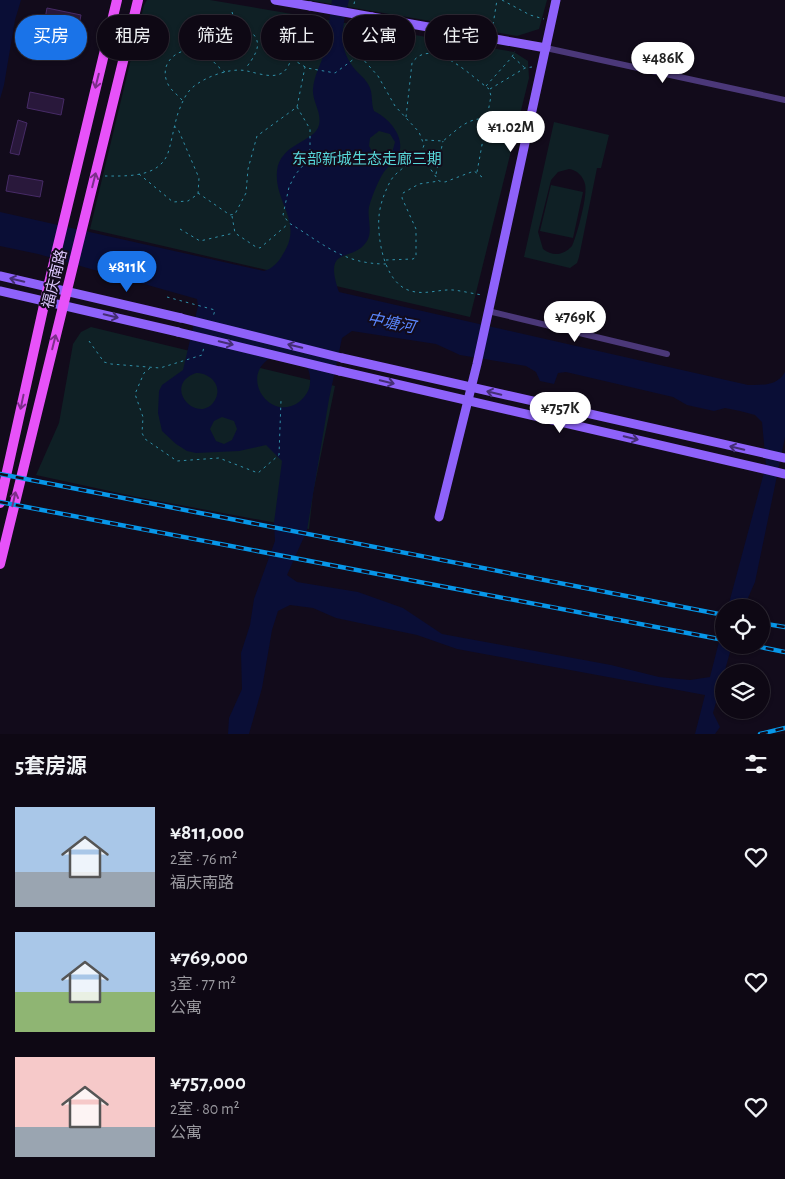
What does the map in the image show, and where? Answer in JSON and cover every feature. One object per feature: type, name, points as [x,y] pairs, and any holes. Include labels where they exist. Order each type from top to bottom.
[{"type":"main road","name":"福庆南路","points":[[0,503],[44,301],[116,0]]},
{"type":"main road","name":"福庆南路","points":[[0,564],[138,0]]},
{"type":"main road","points":[[275,0],[425,27]]},
{"type":"main road","points":[[438,517],[492,297],[556,0]]},
{"type":"main road","points":[[497,40],[546,48]]},
{"type":"main road","points":[[0,276],[342,358],[785,458]]},
{"type":"main road","points":[[0,290],[785,474]]},
{"type":"street","points":[[546,48],[785,100]]},
{"type":"street","points":[[488,312],[667,354]]},
{"type":"path","points":[[353,9],[355,0]]},
{"type":"path","points":[[495,15],[497,0]]},
{"type":"path","points":[[502,0],[530,15],[551,21]]},
{"type":"path","points":[[322,15],[323,9]]},
{"type":"path","points":[[232,12],[235,21],[253,32],[258,39],[256,57],[245,70]]},
{"type":"path","points":[[486,86],[512,57],[518,44]]},
{"type":"path","points":[[183,100],[170,87],[166,75],[168,62],[177,53],[184,50],[200,52],[226,73]]},
{"type":"path","points":[[406,118],[412,63],[426,54],[442,54],[486,86],[491,93],[477,172]]},
{"type":"path","points":[[512,57],[525,68]]},
{"type":"path","points":[[95,176],[139,174],[154,170],[163,162],[183,100],[197,83],[226,73],[245,70],[274,76],[285,70],[290,60]]},
{"type":"path","points":[[294,60],[305,67],[335,73],[352,60]]},
{"type":"path","points":[[364,60],[378,76],[389,97],[424,140],[443,141]]},
{"type":"path","points":[[489,89],[525,68],[542,66]]},
{"type":"path","points":[[234,233],[232,215],[244,198],[248,169],[257,136],[297,107],[305,67]]},
{"type":"path","points":[[297,107],[302,112],[310,131],[310,156],[295,175],[289,187],[282,212],[290,223],[344,258],[387,264]]},
{"type":"path","points":[[436,176],[443,141],[468,121],[476,118],[486,119]]},
{"type":"path","points":[[139,174],[173,202],[188,201],[198,193],[199,178],[178,129],[174,126]]},
{"type":"path","points":[[424,140],[418,157],[392,178],[382,199],[379,227],[387,264],[397,283],[408,290],[431,293],[452,290],[492,297]]},
{"type":"path","points":[[418,157],[422,157],[440,181]]},
{"type":"path","points":[[386,260],[412,259],[416,257],[416,229],[402,198],[403,193],[419,184],[444,182],[474,171],[482,177]]},
{"type":"path","points":[[198,193],[232,215]]},
{"type":"path","points":[[180,229],[200,241],[234,233],[260,248],[290,223]]},
{"type":"path","points":[[167,297],[192,304]]},
{"type":"path","points":[[89,342],[104,362],[160,368],[182,361]]},
{"type":"path","points":[[150,368],[144,373],[135,394],[144,417],[142,433],[148,441],[177,461],[218,458],[254,474],[277,458],[281,400]]},
{"type":"green space","name":"东部新城生态走廊三期","points":[[147,0],[210,0],[298,15],[261,15],[261,60],[333,60],[333,21],[343,23],[343,60],[415,60],[415,35],[425,37],[425,60],[497,60],[497,49],[514,52],[528,61],[529,78],[470,317],[90,229],[131,60],[169,60],[169,15],[142,15]]},
{"type":"green space","points":[[308,0],[547,0],[539,29],[517,36],[497,33],[497,15],[425,15],[425,20],[415,18],[415,15],[395,15]]},
{"type":"green space","points":[[554,122],[609,135],[601,168],[597,168],[577,263],[570,268],[524,257]],"holes":[[[569,169],[575,171],[583,178],[586,189],[584,206],[572,246],[562,253],[554,254],[543,249],[538,232],[551,180],[558,172]]]},
{"type":"green space","points":[[551,185],[583,192],[573,238],[540,231]]},
{"type":"green space","points":[[91,327],[335,386],[313,493],[309,529],[137,497],[36,475],[59,423],[73,344],[81,332]]},
{"type":"water","points":[[0,0],[21,0],[15,15],[0,99]]},
{"type":"water","name":"中塘河","points":[[332,0],[349,0],[346,15],[343,15],[343,60],[349,60],[364,79],[371,91],[374,111],[391,124],[399,136],[400,143],[397,157],[385,170],[376,186],[369,207],[370,233],[367,241],[361,248],[337,260],[334,267],[339,292],[748,385],[764,385],[774,382],[782,377],[785,372],[785,437],[755,582],[748,599],[730,599],[766,465],[762,422],[755,415],[725,408],[714,411],[687,405],[673,397],[566,372],[558,373],[554,384],[540,381],[536,372],[526,366],[460,355],[436,344],[352,331],[342,338],[329,399],[307,530],[287,575],[297,582],[358,592],[403,608],[442,634],[611,665],[659,677],[690,680],[710,677],[716,654],[729,654],[727,664],[715,664],[715,706],[713,713],[720,727],[715,734],[695,734],[705,695],[457,649],[417,635],[336,618],[313,608],[290,605],[278,611],[272,630],[262,688],[249,734],[228,734],[229,718],[242,689],[241,653],[250,625],[254,599],[275,541],[274,523],[282,461],[266,445],[239,451],[196,453],[187,451],[162,431],[158,413],[159,391],[162,385],[183,370],[198,306],[197,299],[38,254],[0,246],[0,212],[264,271],[270,269],[281,257],[289,243],[290,232],[290,222],[277,182],[277,171],[284,154],[316,131],[319,125],[320,120],[313,89],[322,60],[333,60],[333,15],[330,15]],"holes":[[[379,131],[390,134],[395,142],[392,153],[386,157],[374,155],[369,146],[370,138]],[[283,353],[299,358],[307,366],[310,377],[310,386],[307,393],[299,402],[287,407],[276,406],[266,400],[260,391],[257,380],[259,369],[268,360]],[[196,373],[206,375],[214,381],[217,389],[215,400],[208,407],[200,409],[192,407],[186,402],[182,394],[182,386],[186,379]],[[222,417],[234,421],[237,429],[232,440],[224,444],[216,441],[210,429],[214,421]]]},
{"type":"building","points":[[47,8],[81,15],[46,15]]},
{"type":"building","points":[[30,92],[64,99],[61,115],[27,108]]},
{"type":"building","points":[[18,120],[27,123],[19,155],[10,153]]},
{"type":"building","points":[[9,175],[43,181],[40,197],[6,191]]},
{"type":"railway","points":[[0,474],[715,613]]},
{"type":"railway","points":[[0,502],[715,638]]},
{"type":"railway","points":[[770,624],[785,627]]},
{"type":"railway","points":[[770,649],[785,652]]},
{"type":"railway","points":[[760,734],[785,728]]}]
